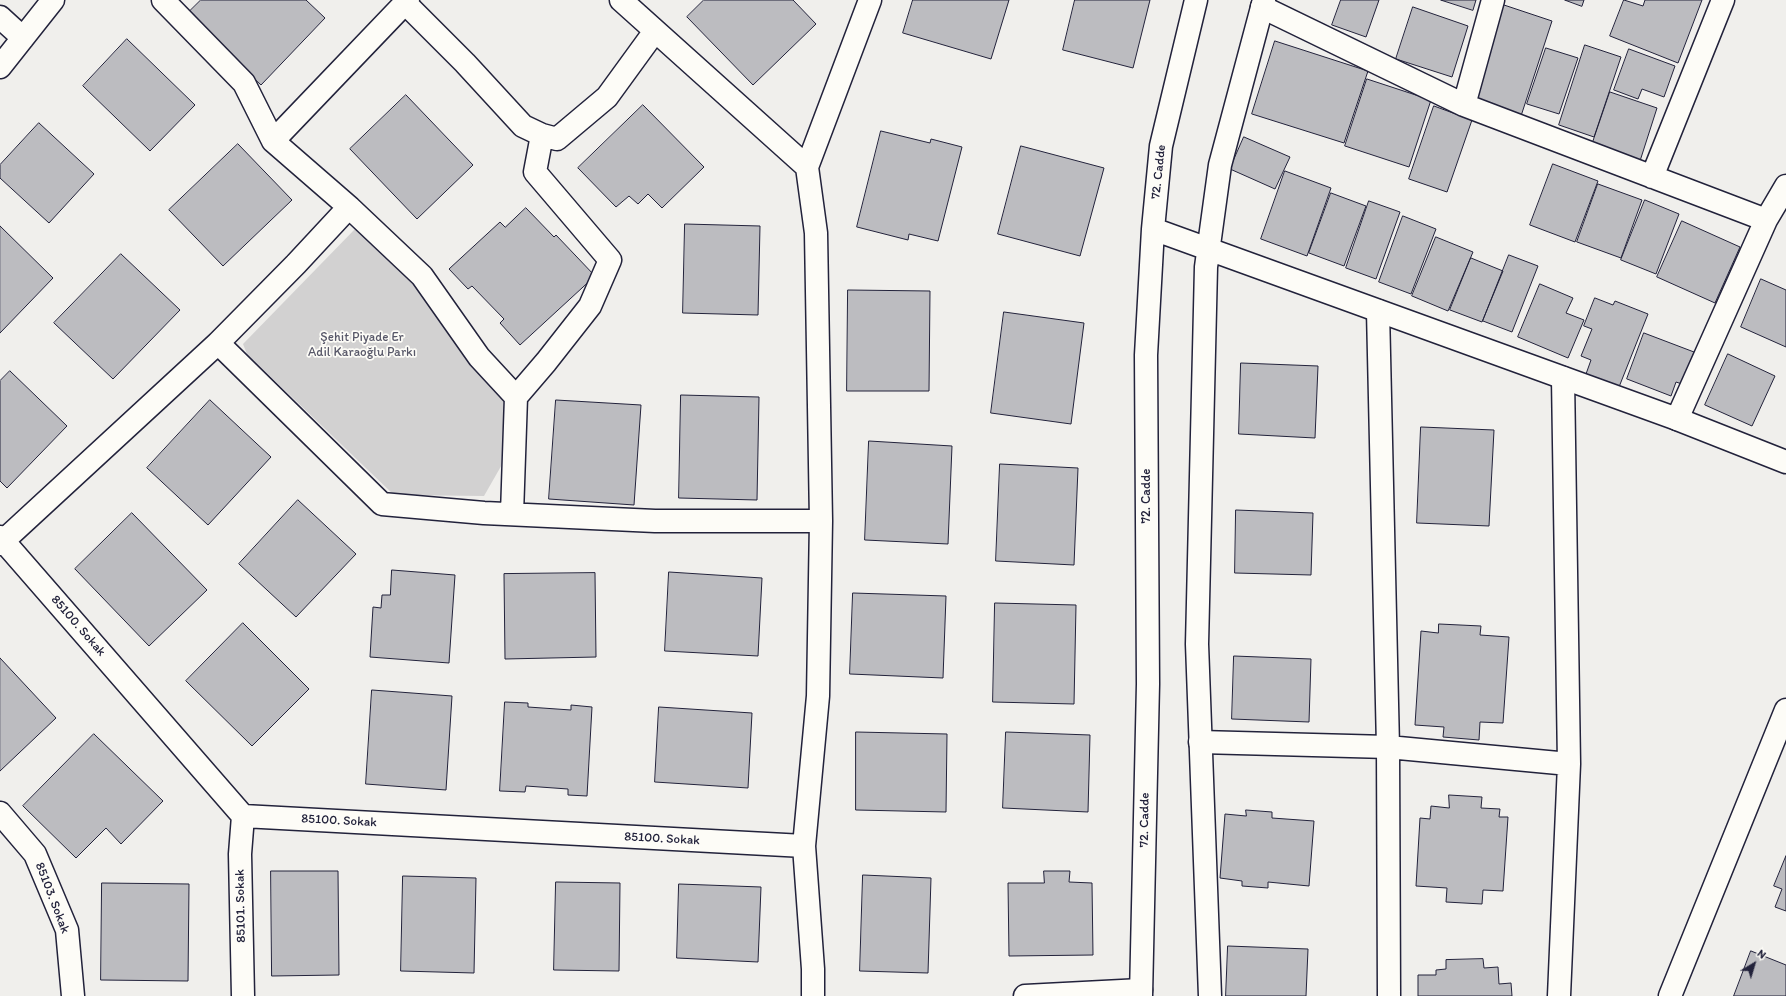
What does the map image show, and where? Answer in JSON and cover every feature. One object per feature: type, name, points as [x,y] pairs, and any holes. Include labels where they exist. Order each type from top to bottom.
[{"type":"street","points":[[0,67],[53,0]]},
{"type":"street","points":[[163,0],[244,83],[273,141],[349,207],[422,276],[479,357],[516,397]]},
{"type":"street","points":[[621,0],[808,167]]},
{"type":"street","points":[[813,996],[813,969],[804,846],[818,696],[821,521],[816,233],[808,167],[870,0]]},
{"type":"street","name":"72. Cadde","points":[[1141,993],[1148,684],[1146,355],[1153,229],[1161,146],[1196,0]]},
{"type":"street","points":[[1464,105],[1493,0]]},
{"type":"street","points":[[1652,177],[1722,0]]},
{"type":"street","points":[[273,141],[407,1],[523,126],[542,135],[557,139],[607,97],[655,31]]},
{"type":"street","points":[[1210,996],[1197,644],[1206,267],[1220,165],[1263,4],[1464,105],[1766,220]]},
{"type":"street","points":[[0,18],[23,38]]},
{"type":"street","points":[[512,514],[516,397],[590,306],[610,260],[535,172],[542,135]]},
{"type":"street","points":[[1677,419],[1766,220],[1786,186]]},
{"type":"street","points":[[1,540],[218,343],[349,207]]},
{"type":"street","points":[[1153,229],[1677,419],[1786,462]]},
{"type":"street","points":[[1378,311],[1388,747],[1389,996]]},
{"type":"street","points":[[218,343],[382,504],[512,514],[655,522],[821,521]]},
{"type":"street","points":[[1559,996],[1569,764],[1563,378]]},
{"type":"street","name":"85100. Sokak","points":[[1,540],[243,816],[804,846]]},
{"type":"street","points":[[1670,996],[1784,721]]},
{"type":"street","points":[[1200,742],[1388,747],[1569,764]]},
{"type":"street","name":"85103. Sokak","points":[[0,813],[35,854],[67,930],[73,996]]},
{"type":"street","name":"85101. Sokak","points":[[242,996],[240,854],[243,816]]},
{"type":"street","points":[[1024,996],[1141,993]]},
{"type":"green space","name":"Şehit Piyade Er Adil Karaoğlu Parkı","points":[[368,227],[498,364],[512,447],[484,496],[394,495],[247,354],[243,344],[355,229]]},
{"type":"building","points":[[201,0],[306,0],[325,18],[261,85],[186,15]]},
{"type":"building","points":[[704,0],[793,0],[816,24],[753,85],[687,17]]},
{"type":"building","points":[[913,0],[1009,0],[991,59],[903,33]]},
{"type":"building","points":[[1075,0],[1150,0],[1133,68],[1063,50]]},
{"type":"building","points":[[1341,0],[1379,0],[1366,37],[1332,25]]},
{"type":"building","points":[[1441,0],[1476,0],[1473,10]]},
{"type":"building","points":[[1565,0],[1584,0],[1582,6]]},
{"type":"building","points":[[1624,0],[1643,6],[1645,0],[1702,0],[1678,63],[1610,36]]},
{"type":"building","points":[[1504,5],[1552,21],[1521,116],[1473,100]]},
{"type":"building","points":[[1413,7],[1468,26],[1452,77],[1396,59]]},
{"type":"building","points":[[127,39],[195,105],[150,151],[83,86]]},
{"type":"building","points":[[1275,41],[1368,71],[1344,143],[1252,114]]},
{"type":"building","points":[[1585,45],[1621,57],[1594,137],[1559,125]]},
{"type":"building","points":[[1546,48],[1578,58],[1559,114],[1527,104]]},
{"type":"building","points":[[1629,49],[1675,66],[1664,97],[1642,89],[1638,99],[1614,90]]},
{"type":"building","points":[[1367,79],[1431,100],[1409,167],[1345,146]]},
{"type":"building","points":[[1610,92],[1657,108],[1640,161],[1592,145]]},
{"type":"building","points":[[406,95],[473,165],[417,219],[350,149]]},
{"type":"building","points":[[643,105],[704,167],[662,208],[648,194],[638,204],[629,196],[616,207],[578,168]]},
{"type":"building","points":[[1434,106],[1472,120],[1447,192],[1409,179]]},
{"type":"building","points":[[39,123],[94,174],[49,223],[0,178],[0,165]]},
{"type":"building","points":[[881,131],[930,143],[931,139],[962,147],[938,241],[909,234],[908,240],[857,227]]},
{"type":"building","points":[[1244,137],[1290,157],[1275,189],[1230,169]]},
{"type":"building","points":[[238,144],[292,200],[223,266],[169,210]]},
{"type":"building","points":[[1021,146],[1104,168],[1080,256],[998,234]]},
{"type":"building","points":[[1553,164],[1598,181],[1575,242],[1530,225]]},
{"type":"building","points":[[1285,171],[1331,188],[1307,256],[1261,239]]},
{"type":"building","points":[[1598,184],[1642,200],[1621,258],[1577,242]]},
{"type":"building","points":[[1331,193],[1366,206],[1344,266],[1309,253]]},
{"type":"building","points":[[1645,200],[1679,214],[1656,274],[1621,260]]},
{"type":"building","points":[[1369,201],[1400,212],[1376,279],[1346,268]]},
{"type":"building","points":[[526,208],[554,237],[556,235],[595,276],[520,345],[500,323],[504,319],[472,286],[468,289],[449,269],[500,222],[505,227]]},
{"type":"building","points":[[1403,216],[1436,229],[1411,294],[1379,282]]},
{"type":"building","points":[[1682,221],[1740,247],[1715,303],[1657,277]]},
{"type":"building","points":[[685,224],[760,226],[758,315],[683,313]]},
{"type":"building","points":[[0,226],[53,278],[0,333]]},
{"type":"building","points":[[1436,237],[1473,252],[1448,311],[1412,296]]},
{"type":"building","points":[[121,254],[180,310],[113,379],[54,323]]},
{"type":"building","points":[[1509,255],[1538,266],[1512,332],[1483,321]]},
{"type":"building","points":[[1471,258],[1503,271],[1482,322],[1450,310]]},
{"type":"building","points":[[1761,279],[1786,290],[1786,347],[1741,327]]},
{"type":"building","points":[[1540,284],[1573,298],[1566,313],[1584,320],[1568,358],[1518,337]]},
{"type":"building","points":[[848,290],[930,291],[929,391],[847,391]]},
{"type":"building","points":[[1595,298],[1613,305],[1615,301],[1648,314],[1619,387],[1586,374],[1591,360],[1581,356],[1592,329],[1584,326]]},
{"type":"building","points":[[1004,312],[1084,323],[1071,424],[991,413]]},
{"type":"building","points":[[1644,333],[1694,352],[1682,384],[1676,382],[1671,396],[1627,379]]},
{"type":"building","points":[[1728,354],[1775,376],[1752,426],[1705,405]]},
{"type":"building","points":[[1241,363],[1318,366],[1315,438],[1239,434]]},
{"type":"building","points":[[10,371],[67,426],[7,488],[0,481],[0,381]]},
{"type":"building","points":[[681,395],[759,397],[757,500],[679,498]]},
{"type":"building","points":[[210,400],[271,457],[208,525],[147,468]]},
{"type":"building","points":[[556,400],[641,405],[634,505],[549,499]]},
{"type":"building","points":[[1421,427],[1494,430],[1489,526],[1417,523]]},
{"type":"building","points":[[869,441],[952,446],[948,544],[865,540]]},
{"type":"building","points":[[1000,464],[1078,468],[1074,565],[996,561]]},
{"type":"building","points":[[298,500],[356,554],[296,617],[239,564]]},
{"type":"building","points":[[1236,510],[1313,513],[1311,575],[1235,573]]},
{"type":"building","points":[[132,513],[207,590],[149,646],[75,569]]},
{"type":"building","points":[[392,570],[455,575],[449,663],[370,657],[373,607],[381,608],[382,595],[390,595]]},
{"type":"building","points":[[669,572],[762,578],[758,656],[665,651]]},
{"type":"building","points":[[595,573],[596,657],[505,659],[504,574]]},
{"type":"building","points":[[853,593],[946,596],[943,678],[850,674]]},
{"type":"building","points":[[995,603],[1076,605],[1074,704],[993,702]]},
{"type":"building","points":[[243,623],[309,689],[252,746],[186,681]]},
{"type":"building","points":[[1439,624],[1481,626],[1480,635],[1509,637],[1503,723],[1480,722],[1479,740],[1443,737],[1444,727],[1415,725],[1421,631],[1438,633]]},
{"type":"building","points":[[1234,656],[1311,659],[1309,722],[1232,719]]},
{"type":"building","points":[[0,658],[56,718],[0,771]]},
{"type":"building","points":[[372,690],[452,696],[446,790],[366,784]]},
{"type":"building","points":[[505,702],[528,703],[528,707],[571,710],[571,705],[592,707],[587,796],[568,795],[568,789],[526,786],[525,792],[500,791]]},
{"type":"building","points":[[659,707],[752,713],[748,788],[655,782]]},
{"type":"building","points":[[856,732],[947,734],[946,812],[856,810]]},
{"type":"building","points":[[1006,732],[1090,735],[1088,812],[1003,808]]},
{"type":"building","points":[[94,734],[163,801],[121,844],[106,828],[76,858],[23,806]]},
{"type":"building","points":[[1449,795],[1482,797],[1481,808],[1500,809],[1499,817],[1508,817],[1503,891],[1483,890],[1482,904],[1446,902],[1447,888],[1416,886],[1420,818],[1430,819],[1431,806],[1449,808]]},
{"type":"building","points":[[1246,810],[1272,812],[1272,818],[1314,821],[1309,886],[1268,882],[1268,888],[1242,886],[1242,881],[1220,878],[1225,814],[1246,816]]},
{"type":"building","points":[[1786,856],[1786,911],[1775,907],[1782,889],[1774,886]]},
{"type":"building","points":[[271,871],[338,871],[339,975],[272,976]]},
{"type":"building","points":[[1044,871],[1070,871],[1069,882],[1092,883],[1093,955],[1009,956],[1008,883],[1044,883]]},
{"type":"building","points":[[863,875],[931,878],[928,973],[860,971]]},
{"type":"building","points":[[403,876],[476,878],[474,973],[401,971]]},
{"type":"building","points":[[556,882],[620,883],[619,971],[554,970]]},
{"type":"building","points":[[102,883],[189,884],[188,981],[101,980]]},
{"type":"building","points":[[679,884],[761,887],[758,962],[677,958]]},
{"type":"building","points":[[1228,946],[1308,949],[1306,996],[1226,996]]},
{"type":"building","points":[[1751,951],[1786,965],[1786,996],[1734,996]]},
{"type":"building","points":[[1483,959],[1484,968],[1498,967],[1499,984],[1511,983],[1512,996],[1418,996],[1418,975],[1436,975],[1436,970],[1446,969],[1446,960]]}]
